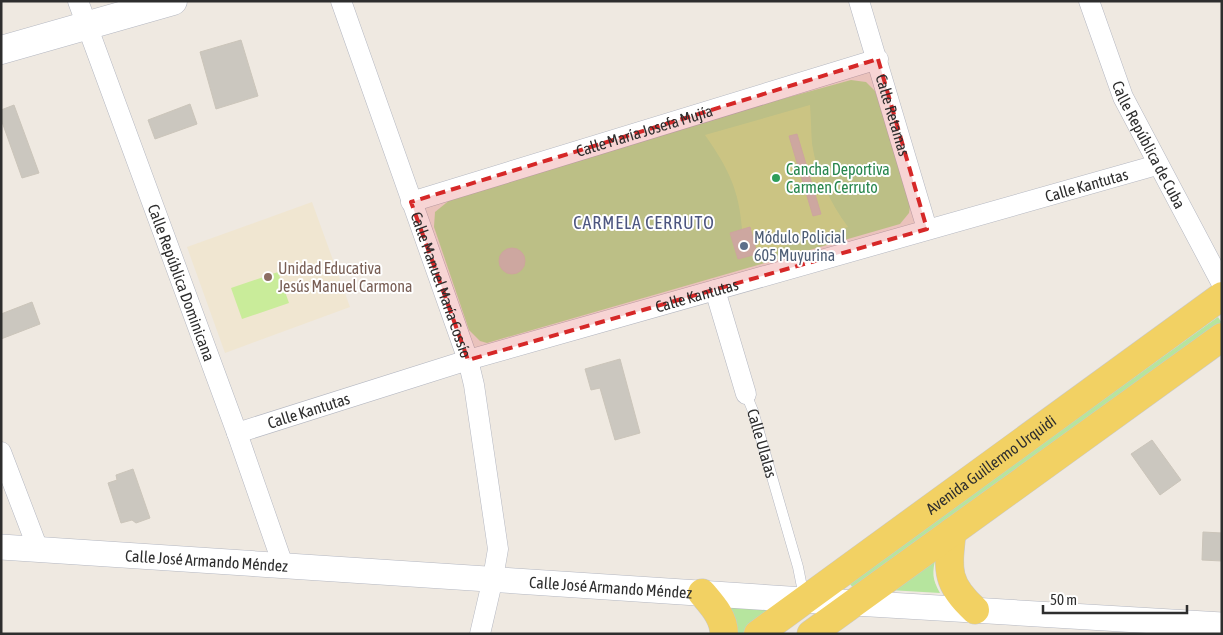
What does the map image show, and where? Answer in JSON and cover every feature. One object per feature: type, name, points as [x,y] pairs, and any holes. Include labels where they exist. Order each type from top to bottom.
[{"type":"main road","points":[[1,50],[83,13],[173,1]]},
{"type":"main road","name":"Avenida Guillermo Urquidi","points":[[758,634],[1222,296]]},
{"type":"main road","name":"Avenida Guillermo Urquidi","points":[[811,634],[1222,337]]},
{"type":"main road","points":[[952,532],[948,564],[951,580],[960,596],[975,610]]},
{"type":"main road","points":[[702,593],[718,612],[724,627],[724,634]]},
{"type":"street","name":"Calle Manuel María Cossío","points":[[341,1],[468,360],[474,385],[498,549],[480,634]]},
{"type":"street","name":"Calle Retamas","points":[[859,1],[878,59],[927,229]]},
{"type":"street","name":"Calle República de Cuba","points":[[1089,1],[1123,97],[1157,165],[1222,284]]},
{"type":"street","name":"Calle República Dominicana","points":[[83,13],[237,433],[283,565]]},
{"type":"street","name":"Calle María Josefa Mujía","points":[[411,202],[878,59]]},
{"type":"street","name":"Calle Kantutas","points":[[237,433],[468,360],[1157,165]]},
{"type":"street","name":"Calle Ulalas","points":[[715,290],[746,394]]},
{"type":"street","points":[[1,452],[38,549]]},
{"type":"street","name":"Calle José Armando Méndez","points":[[1,547],[975,610],[1170,628],[1222,625]]},
{"type":"lane","name":"Calle Ulalas","points":[[746,394],[754,411],[798,567],[804,600]]},
{"type":"highlighted area","points":[[878,59],[927,229],[468,360],[411,202]]},
{"type":"shaded area","name":"Unidad Educativa Jesús Manuel Carmona","points":[[312,202],[350,307],[225,353],[187,247]]},
{"type":"green space","points":[[851,80],[866,82],[875,91],[911,201],[909,213],[900,224],[487,343],[480,341],[469,330],[434,227],[435,212],[451,199],[742,110]]},
{"type":"green space","name":"Cancha Deportiva Carmen Cerruto","points":[[810,105],[812,144],[817,167],[835,208],[848,227],[757,254],[750,228],[742,229],[738,202],[731,179],[705,135]]},
{"type":"green space","points":[[278,272],[289,303],[242,319],[231,288]]},
{"type":"green space","points":[[1218,317],[1222,323],[854,589],[849,583]]},
{"type":"green space","points":[[936,557],[934,567],[935,584],[940,593],[889,590]]},
{"type":"green space","points":[[726,605],[777,609],[742,634],[736,634]]},
{"type":"building","points":[[241,40],[258,96],[216,109],[200,52]]},
{"type":"building","points":[[190,104],[197,124],[155,139],[148,120]]},
{"type":"building","points":[[14,105],[39,173],[22,178],[1,119],[1,110]]},
{"type":"building","points":[[797,134],[821,214],[813,216],[789,136]]},
{"type":"building","points":[[750,227],[757,254],[738,259],[730,233]]},
{"type":"building","points":[[512,248],[521,252],[525,261],[521,270],[512,274],[503,270],[499,261],[503,252]]},
{"type":"building","points":[[32,302],[40,324],[1,339],[1,314]]},
{"type":"building","points":[[620,359],[640,433],[615,440],[600,388],[591,390],[585,369]]},
{"type":"building","points":[[1152,440],[1181,480],[1160,495],[1131,454]]},
{"type":"building","points":[[133,469],[150,518],[136,523],[132,520],[121,523],[108,483],[117,480],[116,475]]},
{"type":"building","points":[[1203,532],[1222,533],[1222,561],[1202,560]]},
{"type":"place","name":"Cancha Deportiva Carmen Cerruto","points":[[776,178]]},
{"type":"place","name":"Módulo Policial 605 Muyurina","points":[[744,246]]},
{"type":"place","name":"Unidad Educativa Jesús Manuel Carmona","points":[[268,277]]},
{"type":"district","name":"CARMELA CERRUTO","points":[[644,222]]}]
